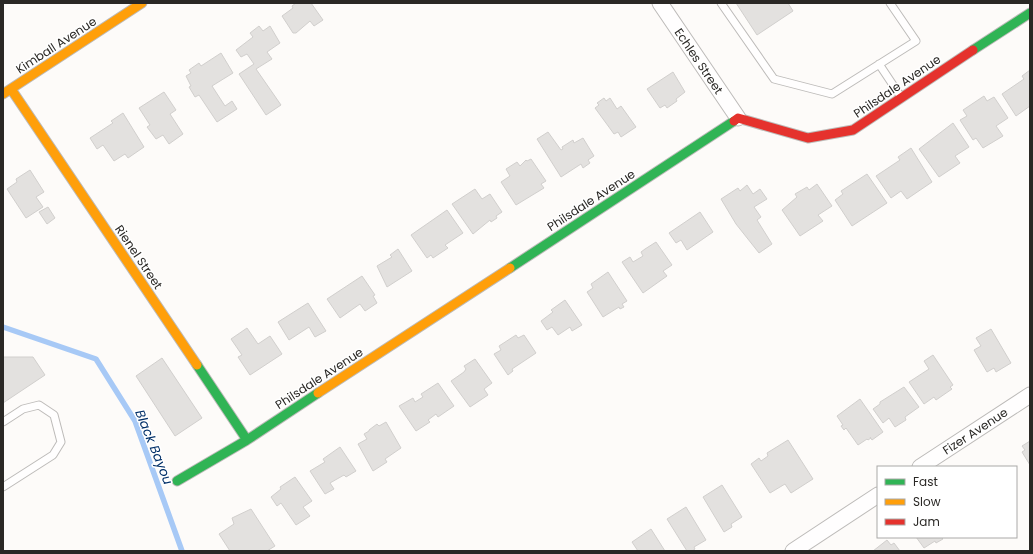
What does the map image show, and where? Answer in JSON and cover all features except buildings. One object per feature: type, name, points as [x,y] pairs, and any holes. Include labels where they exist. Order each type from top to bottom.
[{"type":"street","name":"Kimball Avenue","points":[[3,94],[142,3]]},
{"type":"street","name":"Echles Street","points":[[660,3],[738,118]]},
{"type":"street","name":"Philsdale Avenue","points":[[178,481],[247,440],[738,118],[808,138],[853,130],[1030,13]]},
{"type":"street","name":"Rienel Street","points":[[12,89],[247,440]]},
{"type":"street","name":"Fizer Avenue","points":[[922,466],[1030,395]]},
{"type":"street","points":[[793,551],[877,496]]},
{"type":"lane","points":[[721,3],[774,80],[832,94],[916,41],[890,3]]},
{"type":"lane","points":[[879,64],[901,98]]},
{"type":"lane","points":[[3,422],[23,409],[39,405],[54,415],[61,442],[53,455],[3,487]]},
{"type":"waterway","name":"Black Bayou","points":[[3,327],[96,359],[135,421],[182,551]]},
{"type":"traffic: fast","points":[[973,50],[1030,13]]},
{"type":"traffic: fast","points":[[510,268],[734,121]]},
{"type":"traffic: fast","points":[[197,365],[247,440]]},
{"type":"traffic: fast","points":[[177,481],[247,440],[318,393]]},
{"type":"traffic: slow","points":[[3,94],[142,3]]},
{"type":"traffic: slow","points":[[11,89],[197,365]]},
{"type":"traffic: slow","points":[[318,393],[510,268]]},
{"type":"traffic: jam","points":[[734,121],[738,118],[808,138],[853,130],[973,50]]}]
